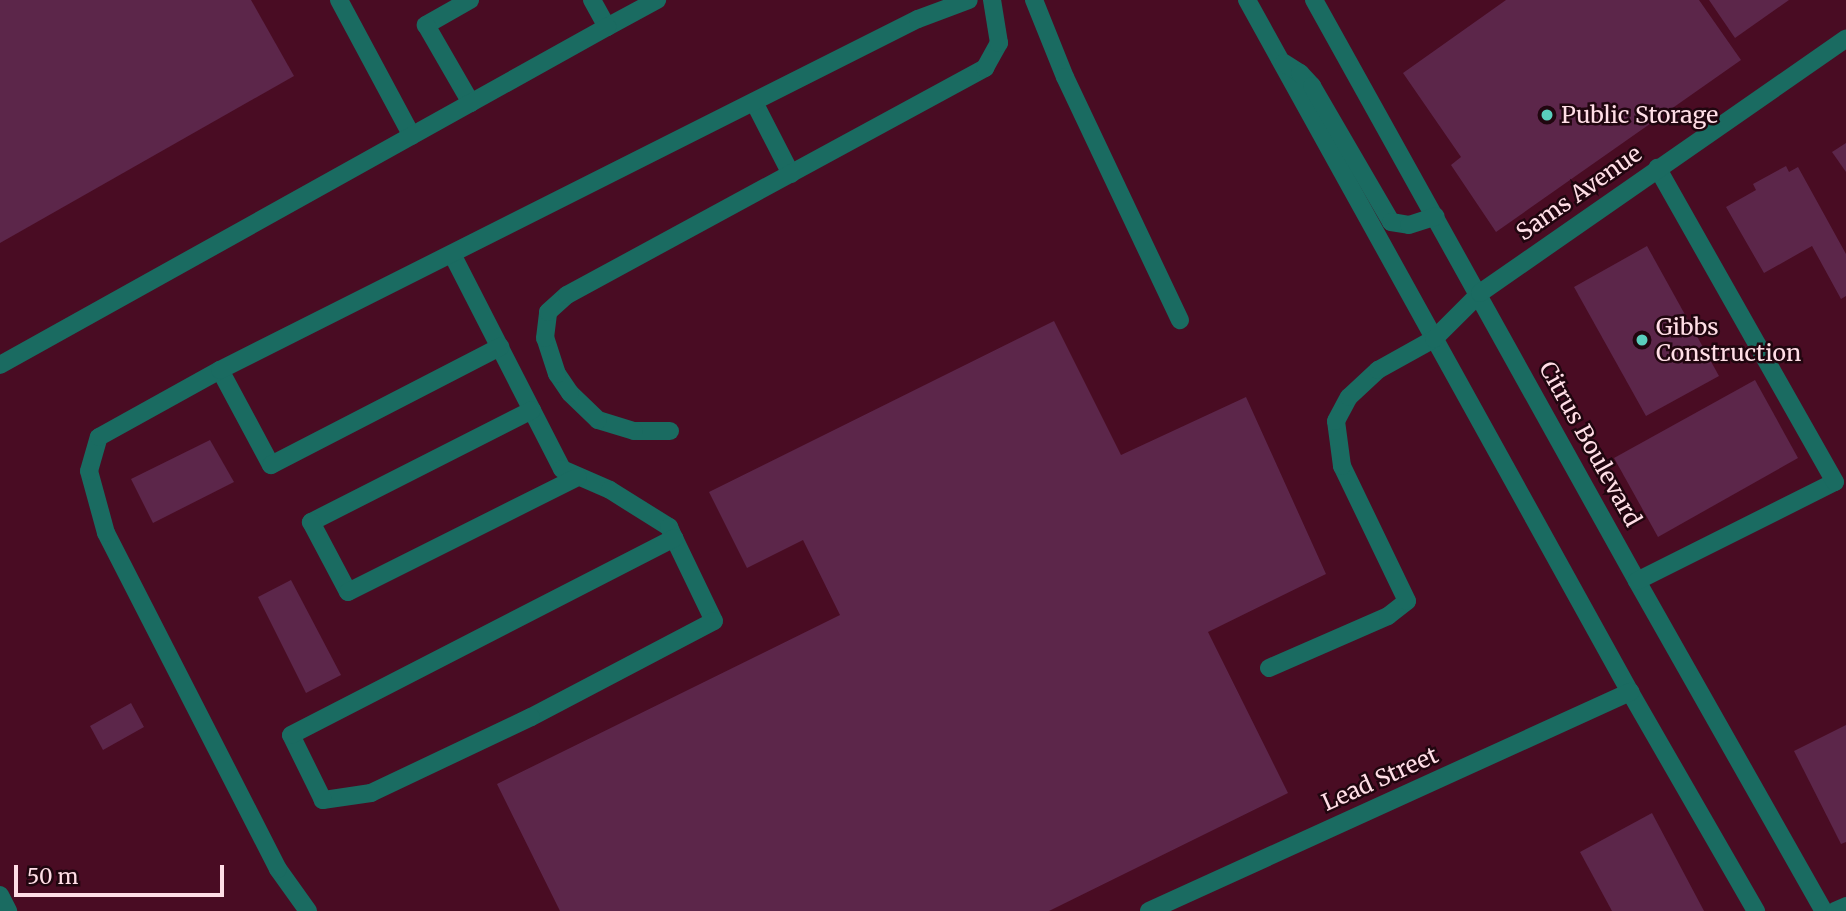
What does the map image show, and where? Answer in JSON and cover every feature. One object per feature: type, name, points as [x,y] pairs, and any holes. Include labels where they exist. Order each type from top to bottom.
[{"type":"street","points":[[338,0],[412,136]]},
{"type":"street","points":[[470,0],[426,25],[471,103]]},
{"type":"street","points":[[592,0],[607,27]]},
{"type":"street","points":[[0,365],[657,0]]},
{"type":"street","points":[[308,911],[278,869],[106,533],[89,471],[99,436],[220,370],[918,19],[969,0]]},
{"type":"street","points":[[670,431],[634,431],[598,419],[570,393],[557,374],[545,338],[548,312],[567,295],[985,68],[999,43],[992,0]]},
{"type":"street","points":[[1034,0],[1065,77],[1180,320]]},
{"type":"street","points":[[1247,0],[1630,692],[1756,911]]},
{"type":"street","name":"Citrus Boulevard","points":[[1314,0],[1480,293],[1637,582],[1824,911]]},
{"type":"street","name":"Sams Avenue","points":[[1269,668],[1388,616],[1407,601],[1342,466],[1336,421],[1349,397],[1378,370],[1434,339],[1480,293],[1846,39]]},
{"type":"street","points":[[1281,61],[1300,73],[1312,86],[1391,222],[1409,225],[1436,216]]},
{"type":"street","points":[[754,102],[791,174]]},
{"type":"street","points":[[1637,582],[1840,479],[1657,168]]},
{"type":"street","points":[[452,254],[562,469],[610,490],[669,527],[674,537],[714,621],[531,717],[371,793],[323,800],[291,735],[674,537]]},
{"type":"street","points":[[220,370],[271,465],[500,347]]},
{"type":"street","points":[[532,410],[311,522],[348,592],[578,477]]},
{"type":"street","name":"Lead Street","points":[[1149,911],[1630,692]]},
{"type":"street","points":[[0,895],[8,911]]},
{"type":"street","points":[[1835,911],[1846,906]]},
{"type":"building","points":[[0,0],[251,0],[294,76],[0,243]]},
{"type":"building","name":"Public Storage","points":[[1506,0],[1699,0],[1741,60],[1496,232],[1451,165],[1461,157],[1403,73]]},
{"type":"building","points":[[1709,0],[1789,0],[1735,38]]},
{"type":"building","points":[[1846,143],[1846,172],[1832,152]]},
{"type":"building","points":[[1786,166],[1789,172],[1798,167],[1846,254],[1846,296],[1841,299],[1812,246],[1764,273],[1726,207],[1756,190],[1753,184]]},
{"type":"building","points":[[1647,246],[1719,376],[1646,416],[1574,287]]},
{"type":"building","points":[[1054,321],[1121,455],[1246,397],[1326,574],[1208,632],[1288,793],[1049,911],[560,911],[497,784],[840,615],[803,540],[747,568],[709,492]]},
{"type":"building","points":[[1755,380],[1798,458],[1658,537],[1614,458]]},
{"type":"building","points":[[210,440],[234,482],[153,523],[131,479]]},
{"type":"building","points":[[291,580],[341,675],[306,693],[258,597]]},
{"type":"building","points":[[131,703],[144,727],[103,750],[90,726]]},
{"type":"building","points":[[1846,725],[1846,842],[1841,844],[1794,751]]},
{"type":"building","points":[[1652,813],[1704,911],[1612,911],[1580,852]]},
{"type":"place","name":"Public Storage","points":[[1547,115]]},
{"type":"place","name":"Gibbs Construction","points":[[1642,340]]}]
